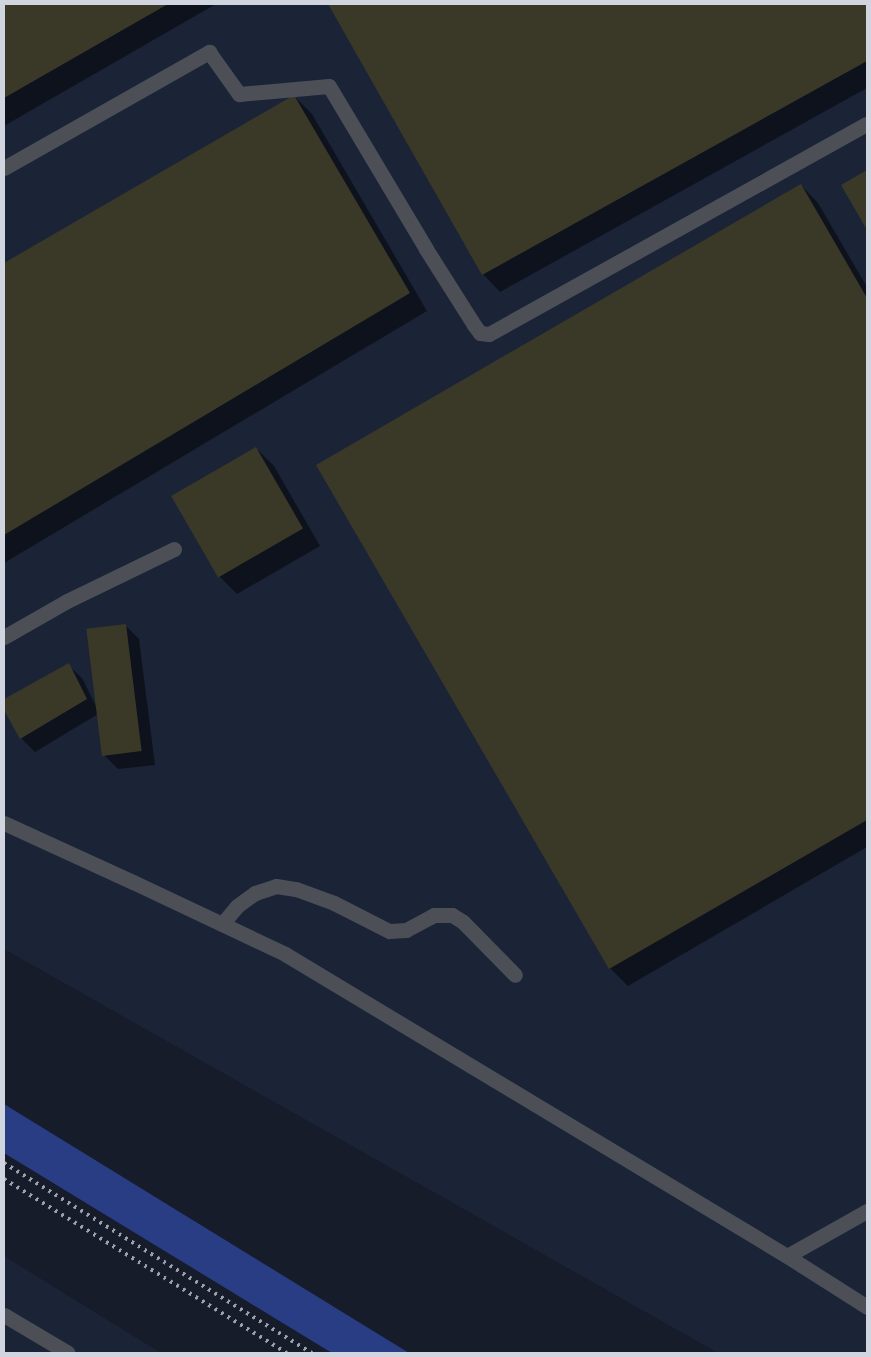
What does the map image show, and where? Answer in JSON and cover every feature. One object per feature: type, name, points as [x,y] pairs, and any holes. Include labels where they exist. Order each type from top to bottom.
[{"type":"street","points":[[4,168],[209,52],[239,94],[330,86],[426,249],[474,325],[480,332],[489,334],[867,124]]},
{"type":"street","points":[[4,637],[67,601],[174,549]]},
{"type":"street","points":[[4,823],[285,954],[787,1256],[867,1307]]},
{"type":"street","points":[[222,924],[237,906],[255,893],[276,886],[296,889],[334,903],[389,931],[406,930],[434,915],[452,915],[463,922],[515,975]]},
{"type":"street","points":[[787,1256],[867,1211]]},
{"type":"street","points":[[4,1315],[68,1353]]},
{"type":"shaded area","points":[[4,4],[867,4],[867,1353],[718,1353],[4,949]]},
{"type":"shaded area","points":[[4,1104],[409,1353],[332,1353],[4,1153]]},
{"type":"shaded area","points":[[4,1256],[161,1353],[4,1353]]},
{"type":"building","points":[[4,4],[168,4],[4,98]]},
{"type":"building","points":[[328,4],[867,4],[867,61],[482,275]]},
{"type":"building","points":[[294,95],[410,293],[4,535],[4,263]]},
{"type":"building","points":[[867,170],[867,230],[841,185]]},
{"type":"building","points":[[801,184],[867,298],[867,820],[609,969],[316,465]]},
{"type":"building","points":[[256,447],[303,528],[218,577],[171,496]]},
{"type":"building","points":[[126,624],[142,751],[102,756],[86,629]]},
{"type":"building","points":[[69,663],[87,699],[20,739],[4,710],[4,699]]},
{"type":"railway","points":[[4,1163],[312,1353]]},
{"type":"railway","points":[[4,1179],[287,1353]]}]
